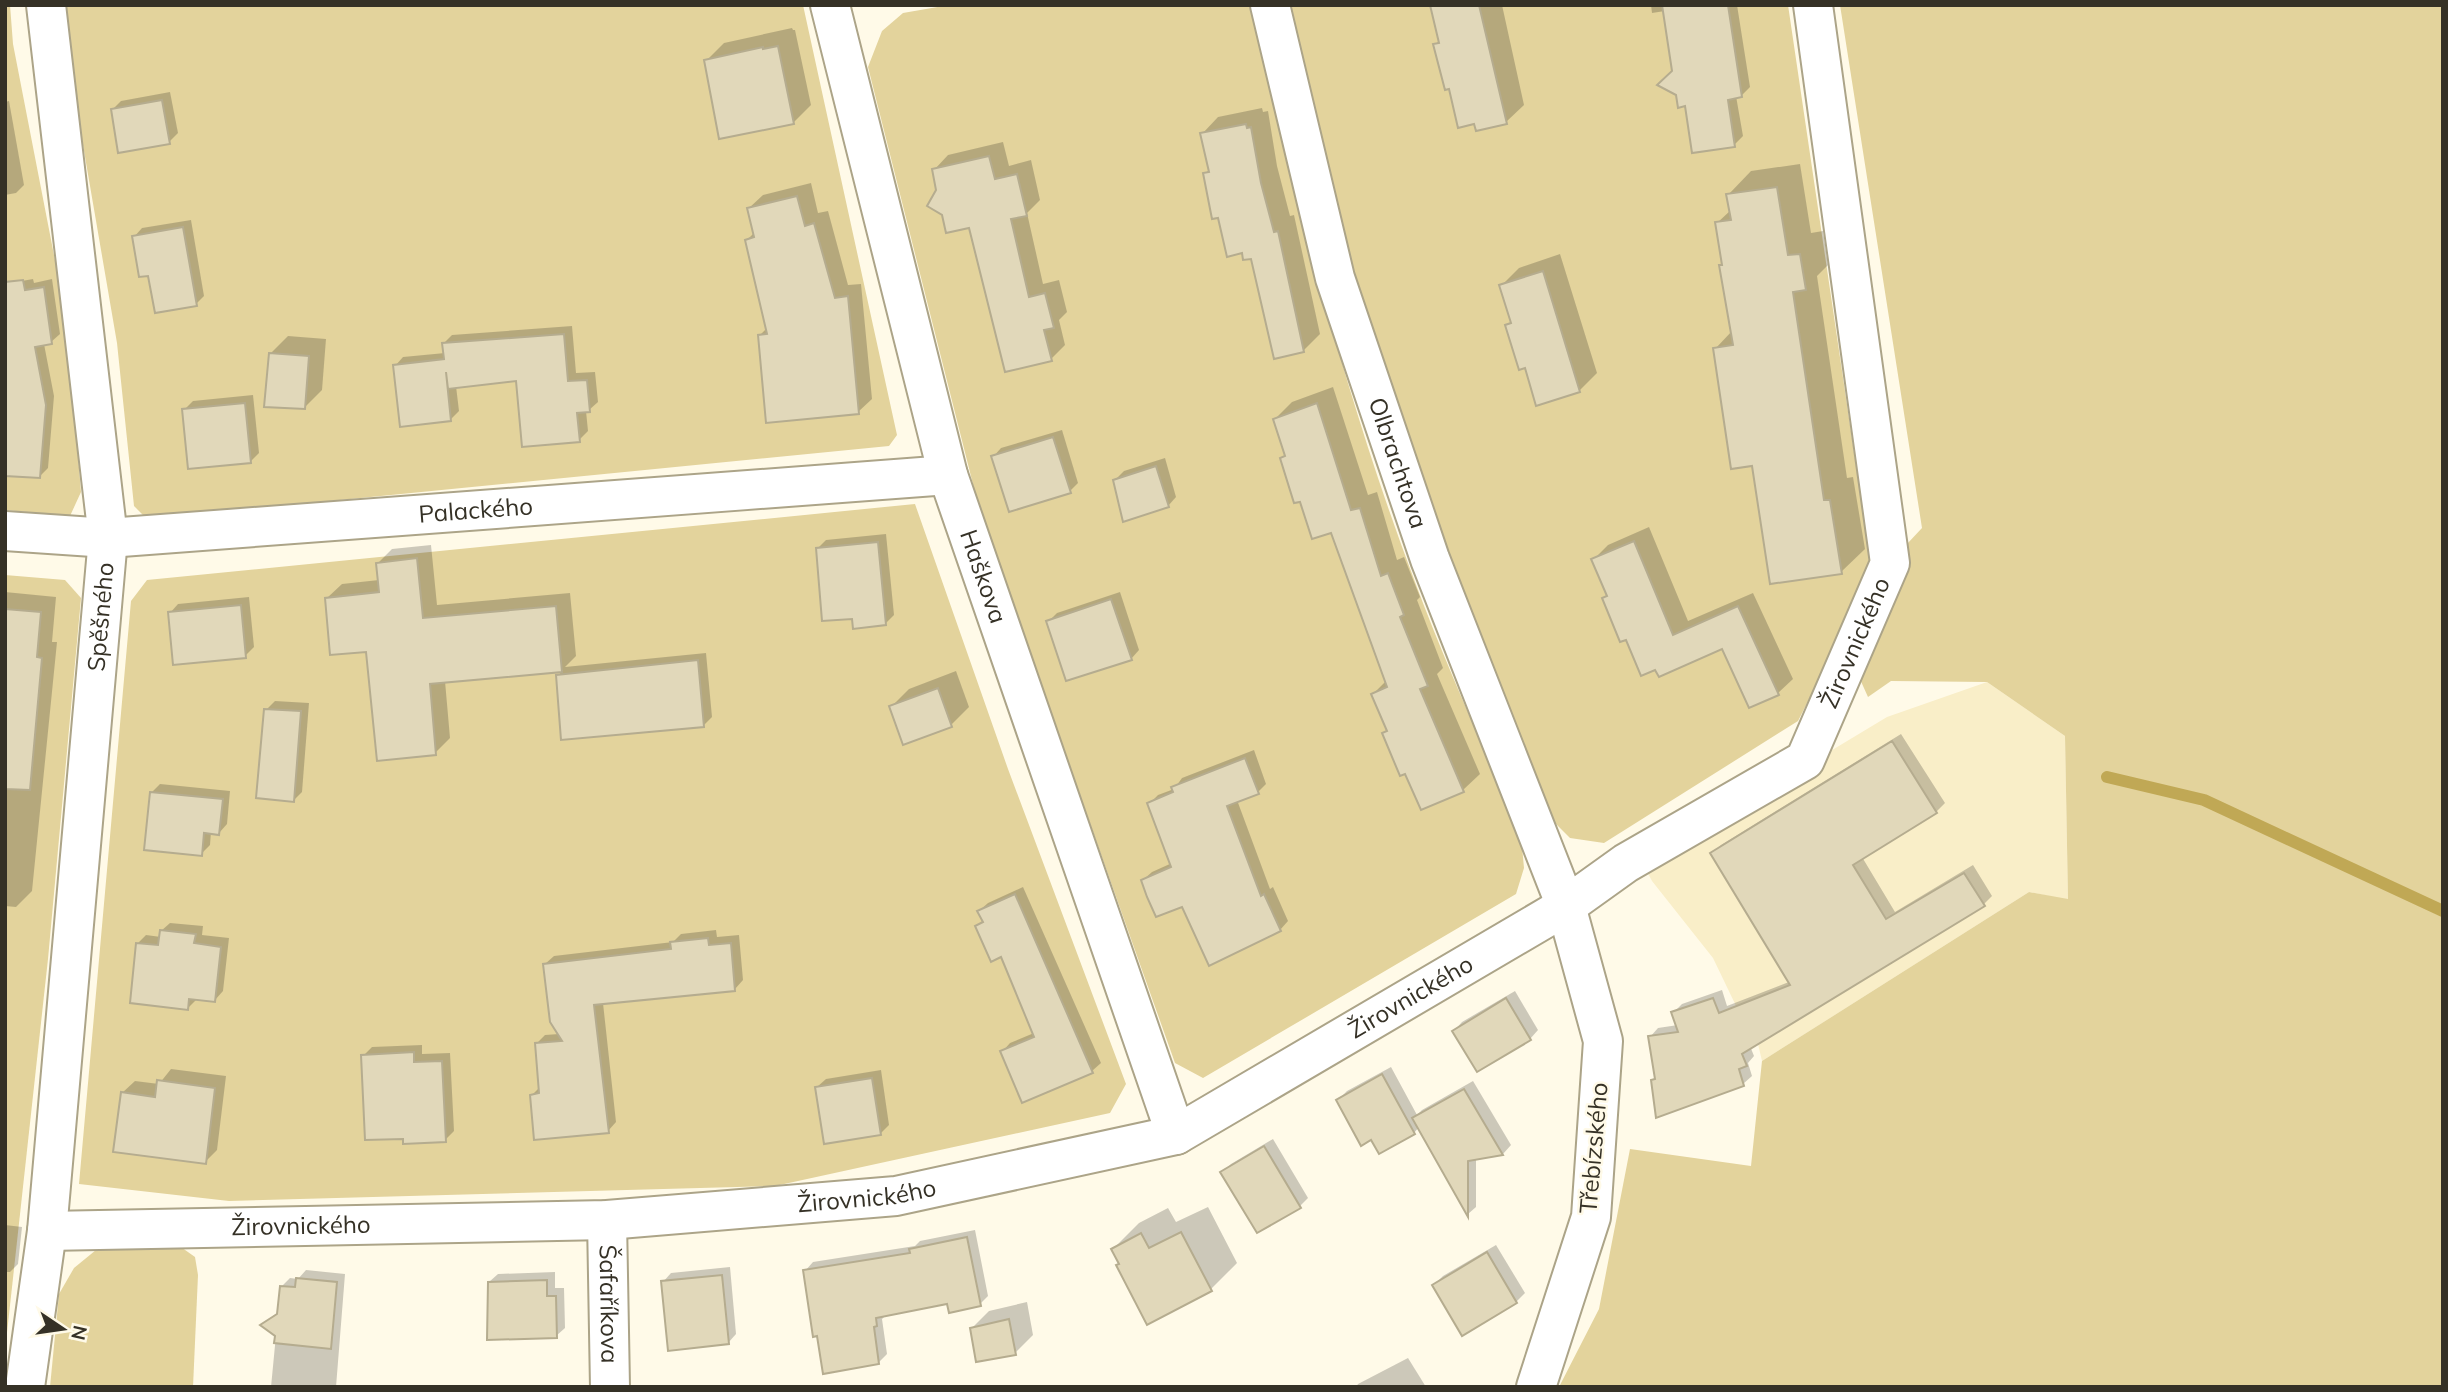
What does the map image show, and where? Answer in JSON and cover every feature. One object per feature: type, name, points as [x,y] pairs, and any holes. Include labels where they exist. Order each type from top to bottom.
[{"type":"street","name":"Spěšného","points":[[25,1387],[47,1231],[108,538],[46,5]]},
{"type":"street","name":"Olbrachtova","points":[[1270,5],[1335,278],[1430,559],[1566,906]]},
{"type":"street","name":"Žirovnického","points":[[47,1231],[607,1220],[897,1196],[1176,1135],[1566,906],[1626,863],[1805,760],[1890,563],[1813,5]]},
{"type":"street","name":"Haškova","points":[[838,7],[948,475],[1176,1135]]},
{"type":"street","name":"Palackého","points":[[5,531],[108,538],[948,475]]},
{"type":"street","name":"Třebízského","points":[[1536,1387],[1591,1217],[1603,1041],[1566,906]]},
{"type":"street","name":"Šafaříkova","points":[[607,1220],[610,1387]]},
{"type":"shaded area","points":[[5,5],[10,5],[13,44],[67,322],[81,492],[70,516],[5,510]]},
{"type":"shaded area","points":[[62,5],[803,5],[897,435],[889,446],[147,519],[134,506],[117,343],[67,52]]},
{"type":"shaded area","points":[[949,5],[1254,5],[1304,224],[1366,440],[1427,614],[1521,836],[1524,868],[1516,894],[1203,1078],[1175,1063],[981,516],[868,67],[882,31],[903,13]]},
{"type":"shaded area","points":[[1291,5],[1788,5],[1872,574],[1798,721],[1604,843],[1570,838],[1551,819],[1437,557],[1359,313],[1303,96]]},
{"type":"shaded area","points":[[1840,5],[2443,5],[2443,1387],[1559,1387],[1599,1309],[1630,1149],[1751,1166],[1762,1061],[2029,892],[2068,899],[2065,736],[1987,682],[1891,681],[1868,697],[1859,677],[1901,587],[1907,544],[1922,528]]},
{"type":"shaded area","points":[[915,504],[1008,769],[1126,1084],[1110,1113],[775,1186],[229,1201],[79,1184],[131,601],[147,580]]},
{"type":"shaded area","points":[[5,575],[65,580],[81,598],[48,959],[5,1351]]},
{"type":"shaded area","points":[[1987,682],[2065,736],[2068,900],[2029,892],[1762,1061],[1758,1044],[1713,958],[1652,881],[1643,864],[1887,717]]},
{"type":"shaded area","points":[[131,1245],[178,1245],[195,1257],[198,1275],[193,1387],[50,1387],[59,1294],[74,1268],[96,1250]]},
{"type":"building","points":[[1430,5],[1479,5],[1507,124],[1476,131],[1474,124],[1458,128],[1449,89],[1445,90],[1433,44],[1439,43]]},
{"type":"building","points":[[1662,5],[1728,5],[1742,97],[1728,100],[1735,147],[1692,153],[1685,106],[1678,108],[1676,95],[1657,85],[1672,71]]},
{"type":"building","points":[[778,46],[794,124],[719,139],[704,60]]},
{"type":"building","points":[[162,100],[170,144],[118,153],[111,109]]},
{"type":"building","points":[[1246,124],[1247,128],[1251,127],[1261,183],[1274,232],[1278,231],[1304,352],[1274,359],[1251,259],[1243,260],[1242,253],[1227,257],[1218,218],[1212,219],[1203,173],[1209,172],[1200,133]]},
{"type":"building","points":[[989,156],[995,179],[1017,174],[1027,216],[1011,219],[1029,297],[1045,293],[1054,328],[1044,330],[1052,361],[1005,372],[969,228],[946,233],[942,215],[927,206],[936,190],[932,169]]},
{"type":"building","points":[[1777,187],[1788,255],[1800,254],[1806,290],[1793,292],[1824,500],[1830,500],[1842,574],[1770,584],[1752,466],[1731,469],[1713,348],[1733,345],[1719,265],[1722,265],[1715,222],[1731,220],[1726,194]]},
{"type":"building","points":[[797,196],[805,226],[814,223],[835,298],[848,296],[859,414],[766,423],[758,335],[767,334],[745,240],[754,237],[747,208]]},
{"type":"building","points":[[183,227],[197,306],[155,313],[148,276],[139,277],[132,236]]},
{"type":"building","points":[[1543,271],[1580,392],[1536,406],[1525,368],[1519,370],[1505,325],[1511,323],[1499,285]]},
{"type":"building","points":[[23,280],[25,290],[44,287],[52,344],[35,347],[46,405],[40,478],[5,476],[5,282]]},
{"type":"building","points":[[564,334],[568,381],[587,380],[590,412],[577,413],[580,442],[522,447],[516,381],[448,389],[446,372],[451,421],[400,427],[393,365],[444,359],[442,343]]},
{"type":"building","points":[[269,353],[309,356],[305,409],[264,407]]},
{"type":"building","points":[[245,403],[251,463],[188,469],[182,409]]},
{"type":"building","points":[[1317,403],[1351,510],[1360,508],[1381,576],[1388,573],[1404,615],[1400,617],[1428,686],[1420,689],[1464,792],[1421,810],[1405,774],[1400,776],[1382,733],[1387,731],[1371,694],[1387,687],[1331,533],[1312,539],[1300,502],[1294,503],[1280,458],[1285,456],[1273,419]]},
{"type":"building","points":[[1053,437],[1071,493],[1009,512],[991,456]]},
{"type":"building","points":[[1156,466],[1169,507],[1123,522],[1113,480]]},
{"type":"building","points":[[1634,541],[1673,635],[1738,606],[1779,695],[1749,708],[1722,649],[1659,677],[1655,670],[1641,676],[1626,640],[1620,642],[1602,598],[1607,596],[1591,559]]},
{"type":"building","points":[[878,542],[886,625],[853,629],[852,619],[822,621],[816,548]]},
{"type":"building","points":[[417,558],[423,618],[556,606],[562,672],[430,684],[436,755],[377,761],[366,652],[330,655],[325,598],[379,592],[376,563]]},
{"type":"building","points":[[1111,599],[1132,660],[1066,681],[1046,621]]},
{"type":"building","points":[[241,605],[246,658],[173,665],[168,612]]},
{"type":"building","points":[[5,609],[41,612],[37,657],[42,658],[30,790],[5,789]]},
{"type":"building","points":[[698,660],[704,727],[561,740],[556,675]]},
{"type":"building","points":[[938,688],[952,727],[903,745],[889,706]]},
{"type":"building","points":[[264,709],[301,711],[294,802],[256,798]]},
{"type":"building","points":[[1892,741],[1937,813],[1853,865],[1886,919],[1964,873],[1985,906],[1742,1054],[1747,1066],[1739,1069],[1744,1086],[1656,1118],[1651,1080],[1655,1079],[1648,1036],[1678,1032],[1671,1012],[1713,998],[1719,1013],[1790,985],[1710,853]]},
{"type":"building","points":[[1245,758],[1259,794],[1227,806],[1261,896],[1264,894],[1281,931],[1209,966],[1182,907],[1156,917],[1147,897],[1141,880],[1171,867],[1147,803],[1173,792],[1171,787]]},
{"type":"building","points":[[150,792],[223,799],[219,835],[204,833],[202,856],[144,850]]},
{"type":"building","points":[[1015,894],[1093,1073],[1022,1103],[1000,1051],[1034,1037],[1001,957],[991,962],[975,926],[983,922],[977,911]]},
{"type":"building","points":[[160,930],[196,934],[194,943],[221,947],[215,1002],[189,999],[188,1010],[130,1003],[136,943],[158,945]]},
{"type":"building","points":[[708,938],[709,945],[731,943],[735,991],[594,1005],[609,1133],[534,1140],[530,1095],[539,1093],[535,1043],[562,1041],[550,1022],[543,964],[671,949],[670,942]]},
{"type":"building","points":[[1506,998],[1531,1040],[1477,1072],[1452,1031]]},
{"type":"building","points":[[414,1052],[414,1062],[442,1061],[446,1142],[403,1144],[403,1139],[365,1140],[361,1055]]},
{"type":"building","points":[[1382,1074],[1415,1134],[1379,1154],[1371,1140],[1361,1146],[1336,1100]]},
{"type":"building","points":[[872,1078],[881,1135],[824,1144],[815,1087]]},
{"type":"building","points":[[157,1080],[215,1088],[206,1164],[113,1152],[121,1092],[155,1097]]},
{"type":"building","points":[[1464,1089],[1503,1155],[1468,1161],[1468,1217],[1412,1118]]},
{"type":"building","points":[[1264,1146],[1301,1208],[1257,1233],[1220,1172]]},
{"type":"building","points":[[1181,1232],[1212,1291],[1147,1325],[1116,1265],[1119,1264],[1111,1249],[1141,1233],[1149,1248]]},
{"type":"building","points":[[967,1237],[981,1306],[949,1313],[947,1304],[876,1318],[877,1326],[874,1327],[879,1364],[823,1374],[817,1336],[813,1337],[803,1270],[910,1253],[909,1249]]},
{"type":"building","points":[[1487,1252],[1517,1303],[1462,1336],[1432,1285]]},
{"type":"building","points":[[722,1275],[729,1344],[668,1351],[661,1281]]},
{"type":"building","points":[[296,1278],[337,1282],[331,1349],[274,1343],[275,1336],[260,1325],[277,1314],[280,1286],[295,1287]]},
{"type":"building","points":[[547,1280],[547,1296],[556,1296],[557,1338],[487,1340],[488,1282]]},
{"type":"building","points":[[1009,1319],[1016,1355],[976,1362],[970,1328]]},
{"type":"waterway","points":[[2107,777],[2204,800],[2443,911]]}]
